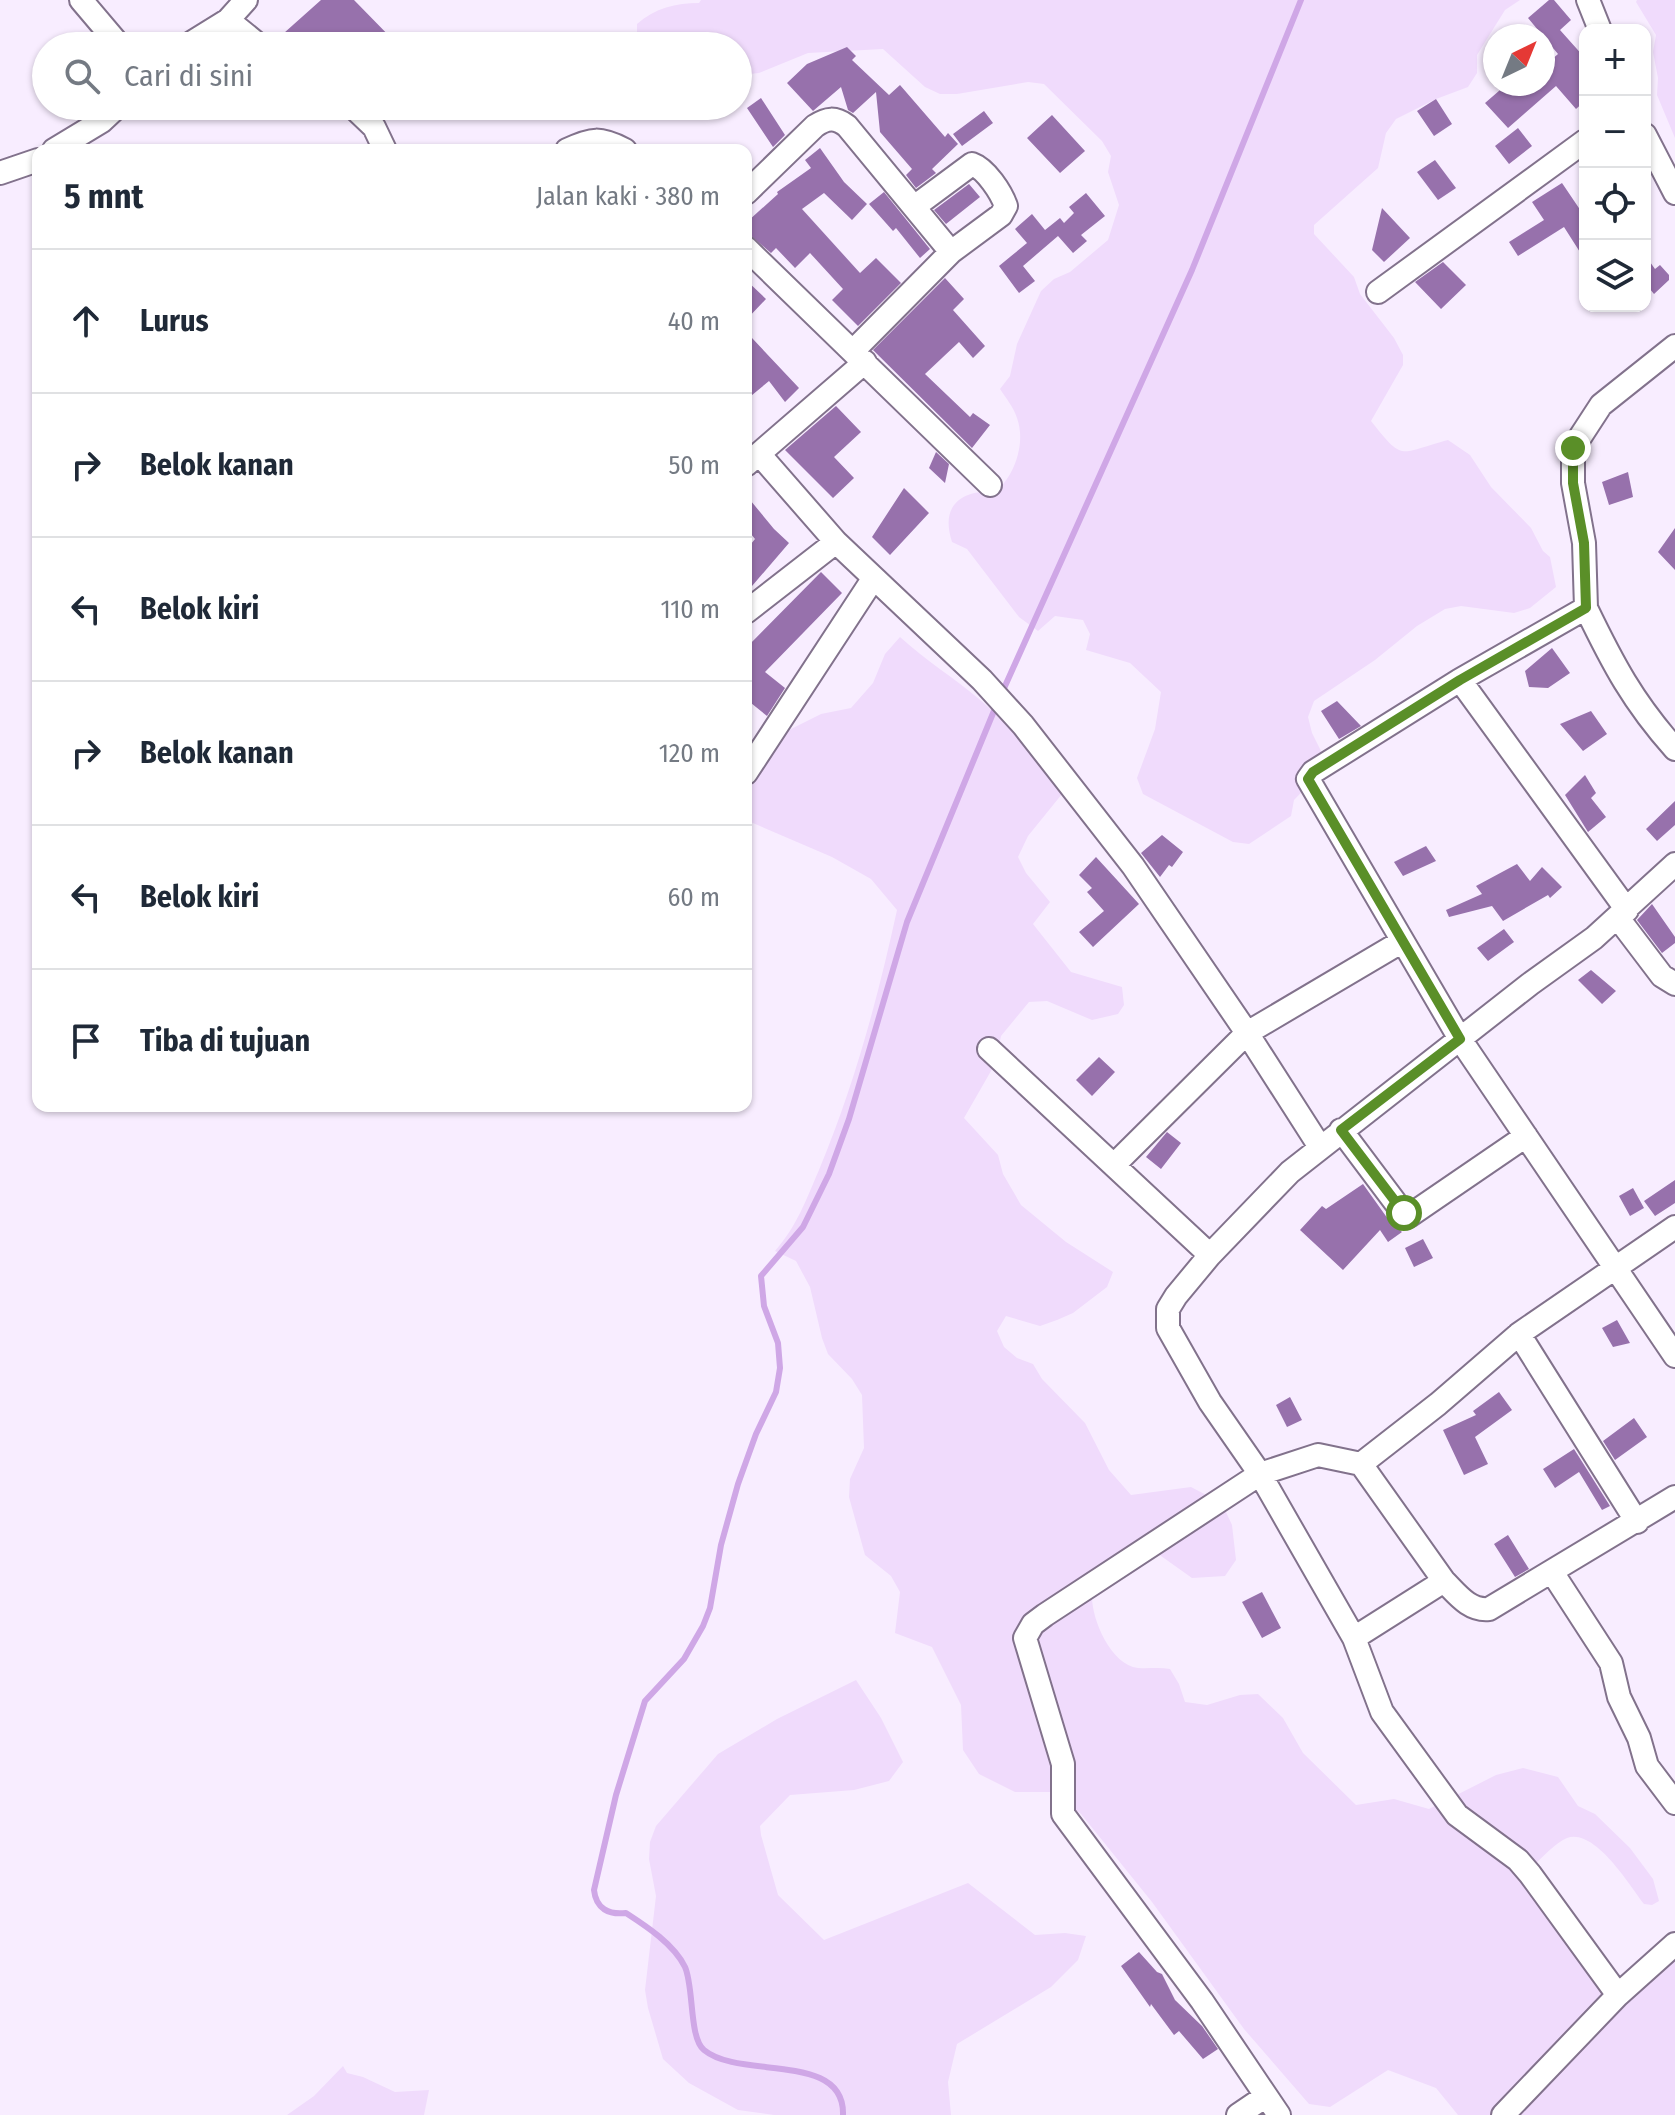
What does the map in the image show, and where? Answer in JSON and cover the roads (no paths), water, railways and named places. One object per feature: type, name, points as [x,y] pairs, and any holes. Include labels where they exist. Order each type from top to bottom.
[{"type":"street","points":[[81,0],[108,32]]},
{"type":"street","points":[[209,32],[228,20],[246,0]]},
{"type":"street","points":[[1588,0],[1598,24]]},
{"type":"street","points":[[228,20],[243,32]]},
{"type":"street","points":[[752,187],[815,126],[824,120],[834,119],[847,126],[951,252]]},
{"type":"street","points":[[64,144],[103,120]]},
{"type":"street","points":[[367,120],[382,144]]},
{"type":"street","points":[[583,144],[593,140],[613,144]]},
{"type":"street","points":[[1378,292],[1579,145]]},
{"type":"street","points":[[1651,147],[1675,193]]},
{"type":"street","points":[[0,173],[32,162]]},
{"type":"street","points":[[914,207],[967,165],[974,164],[1003,197],[1005,210],[951,252],[859,357],[753,460],[873,579],[982,680],[1023,725],[1133,866],[1320,1147]]},
{"type":"street","points":[[752,254],[990,485]]},
{"type":"street","points":[[1675,346],[1601,405],[1573,448],[1573,483],[1584,543],[1586,608],[1619,676],[1675,749]]},
{"type":"street","points":[[752,607],[836,542]]},
{"type":"street","points":[[752,764],[873,579]]},
{"type":"street","points":[[1586,608],[1460,680],[1313,772],[1308,779],[1460,1039],[1675,1356]]},
{"type":"street","points":[[1460,680],[1662,976],[1675,984]]},
{"type":"street","points":[[1618,1995],[1518,1860],[1470,1825],[1444,1801],[1382,1712],[1354,1638],[1260,1474],[1210,1402],[1166,1321],[1168,1309],[1176,1296],[1210,1255],[1290,1172],[1622,914],[1675,864]]},
{"type":"street","points":[[1114,1165],[1247,1033],[1401,942]]},
{"type":"street","points":[[989,1049],[1210,1255]]},
{"type":"street","points":[[1341,1130],[1401,1210],[1409,1216],[1526,1136]]},
{"type":"street","points":[[1361,1464],[1438,1404],[1519,1334],[1675,1227]]},
{"type":"street","points":[[1519,1334],[1637,1522]]},
{"type":"street","points":[[1238,2115],[1272,2106],[1202,2001],[1063,1814],[1063,1764],[1025,1638],[1033,1624],[1260,1474],[1318,1455],[1361,1464],[1444,1581],[1470,1606],[1480,1610],[1489,1609],[1675,1497]]},
{"type":"street","points":[[1552,1572],[1611,1663],[1619,1697],[1639,1738],[1647,1766],[1675,1803]]},
{"type":"street","points":[[1354,1638],[1444,1581]]},
{"type":"street","points":[[1503,2115],[1618,1995],[1675,1944]]},
{"type":"waterway","points":[[1001,695],[1192,270],[1301,0]]},
{"type":"waterway","points":[[843,2115],[839,2095],[827,2082],[809,2074],[720,2059],[704,2050],[696,2035],[688,1976],[680,1959],[659,1936],[626,1913],[604,1909],[597,1902],[594,1890],[616,1795],[645,1701],[684,1659],[703,1626],[710,1608],[721,1545],[738,1484],[756,1434],[776,1392],[780,1368],[778,1343],[764,1306],[761,1276],[803,1227],[829,1174],[849,1119],[907,922],[996,706]]}]
